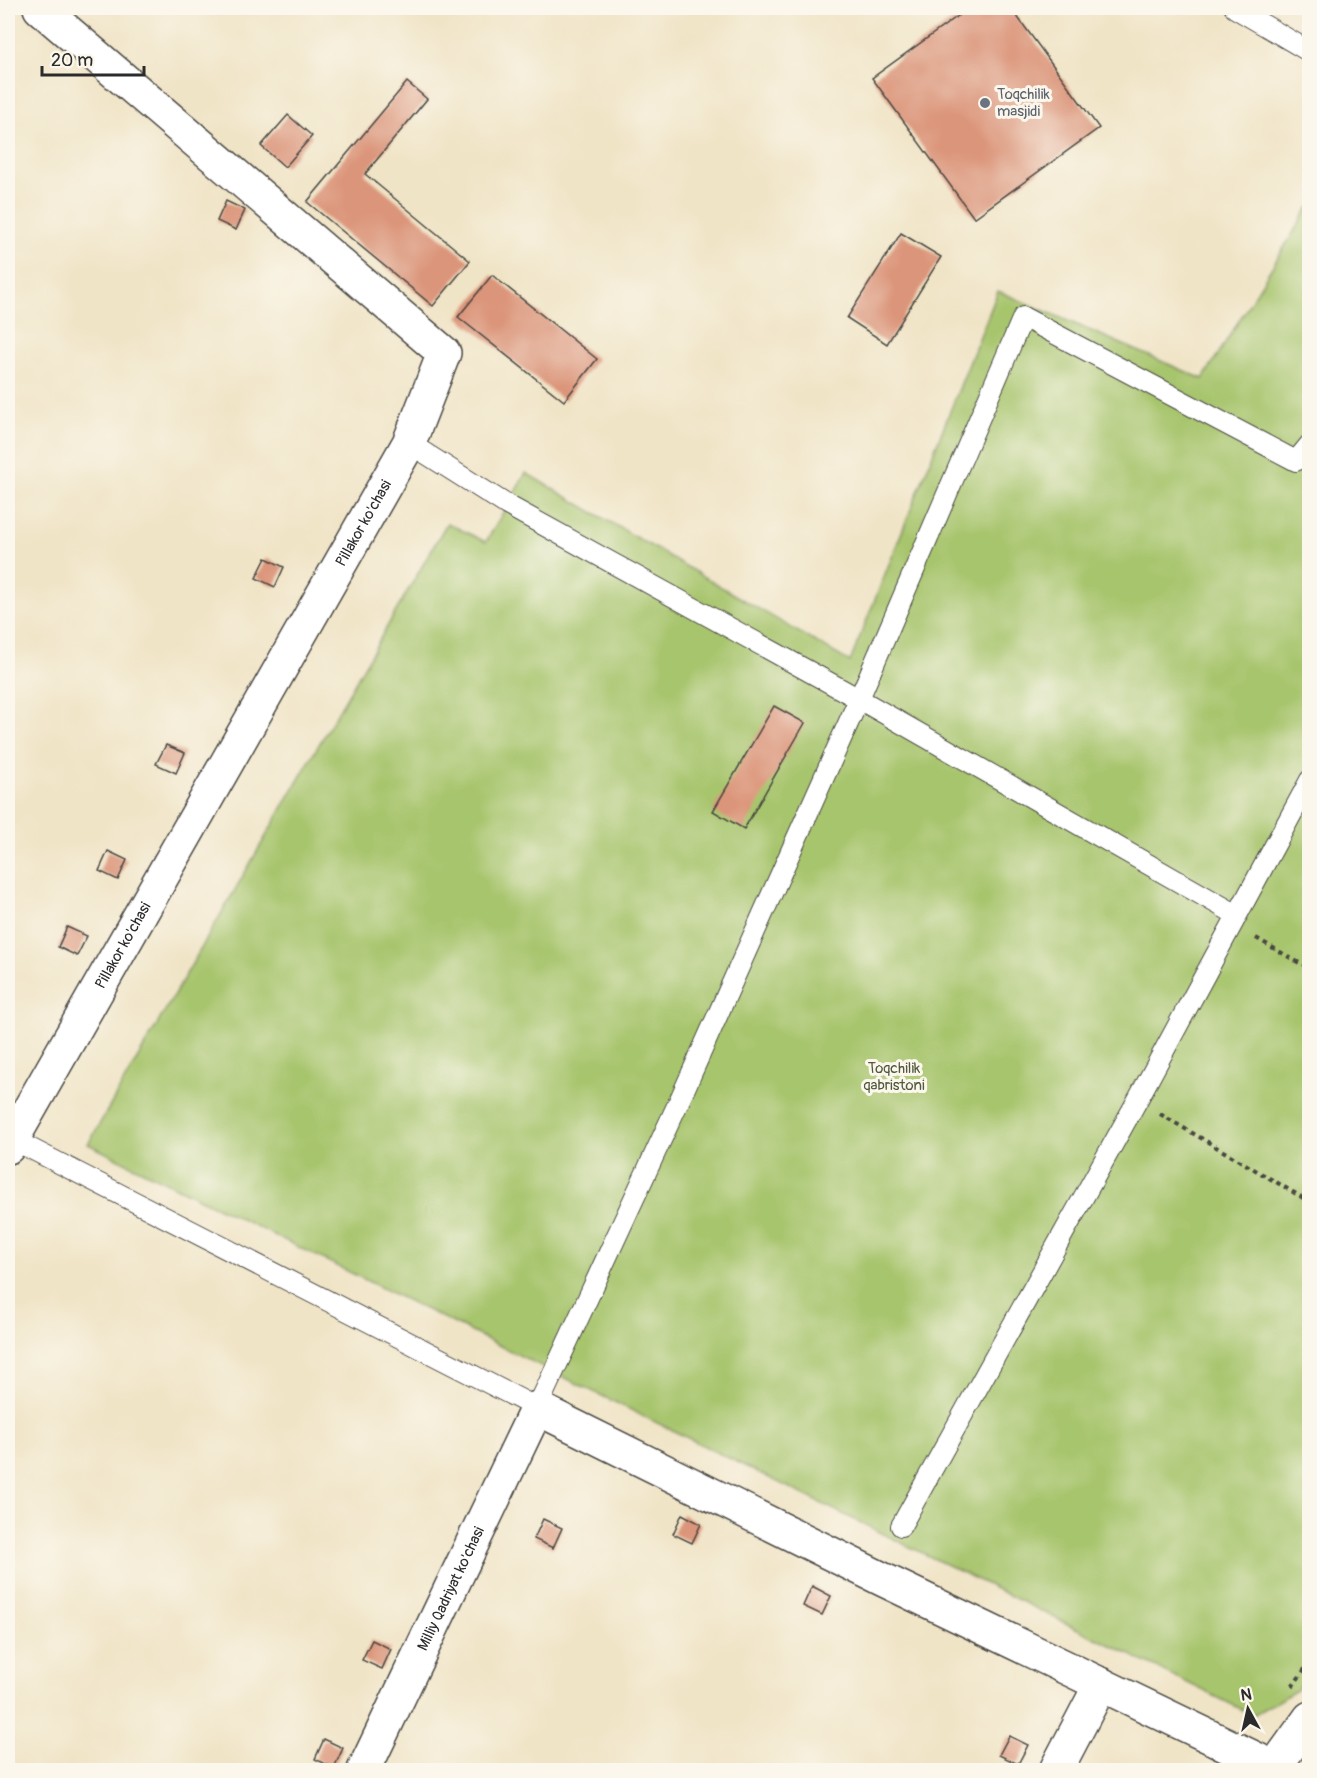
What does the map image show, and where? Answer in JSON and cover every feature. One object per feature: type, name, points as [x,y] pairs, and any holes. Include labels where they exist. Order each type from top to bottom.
[{"type":"street","name":"Pillakor ko'chasi","points":[[10,1143],[409,443],[444,353],[40,8]]},
{"type":"street","points":[[537,1408],[882,1579],[1277,1769],[1310,1718]]},
{"type":"street","name":"Milliy Qadriyat ko'chasi","points":[[364,1770],[537,1408]]},
{"type":"street","points":[[1056,1770],[1101,1684]]},
{"type":"lane","points":[[1235,8],[1310,52]]},
{"type":"lane","points":[[10,1143],[537,1408],[681,1097],[859,699],[1023,317],[1303,466],[1310,444]]},
{"type":"lane","points":[[409,443],[507,505],[859,699],[1234,920]]},
{"type":"lane","points":[[901,1526],[1137,1101],[1310,780]]},
{"type":"path","points":[[1234,920],[1310,969]]},
{"type":"path","points":[[1137,1101],[1310,1202]]},
{"type":"path","points":[[1292,1687],[1310,1662]]},
{"type":"green space","name":"Toqchilik qabristoni","points":[[1309,207],[1310,1673],[1297,1690],[1253,1715],[88,1144],[447,523],[486,542],[526,473],[850,662],[998,291],[1203,379]]},
{"type":"building","name":"Toqchilik masjidi","points":[[969,8],[1011,8],[1099,128],[974,218],[872,78]]},
{"type":"building","points":[[407,82],[427,99],[365,174],[470,261],[433,306],[307,202]]},
{"type":"building","points":[[288,115],[312,136],[285,167],[261,146]]},
{"type":"building","points":[[226,201],[245,210],[236,230],[217,221]]},
{"type":"building","points":[[901,233],[941,257],[887,344],[847,318]]},
{"type":"building","points":[[492,275],[597,359],[564,401],[458,317]]},
{"type":"building","points":[[266,558],[284,567],[275,587],[256,578]]},
{"type":"building","points":[[774,706],[805,723],[744,829],[713,811]]},
{"type":"building","points":[[166,745],[185,753],[176,773],[156,764]]},
{"type":"building","points":[[108,851],[127,860],[118,880],[99,871]]},
{"type":"building","points":[[67,927],[87,936],[77,956],[58,947]]},
{"type":"building","points":[[682,1514],[701,1524],[692,1543],[673,1534]]},
{"type":"building","points":[[543,1519],[562,1528],[553,1548],[534,1539]]},
{"type":"building","points":[[812,1586],[831,1596],[822,1615],[803,1606]]},
{"type":"building","points":[[372,1640],[391,1649],[382,1669],[362,1660]]},
{"type":"building","points":[[1009,1736],[1028,1745],[1018,1764],[999,1755]]},
{"type":"building","points":[[324,1739],[343,1748],[334,1768],[315,1759]]},
{"type":"place","name":"Toqchilik masjidi","points":[[985,103]]}]
